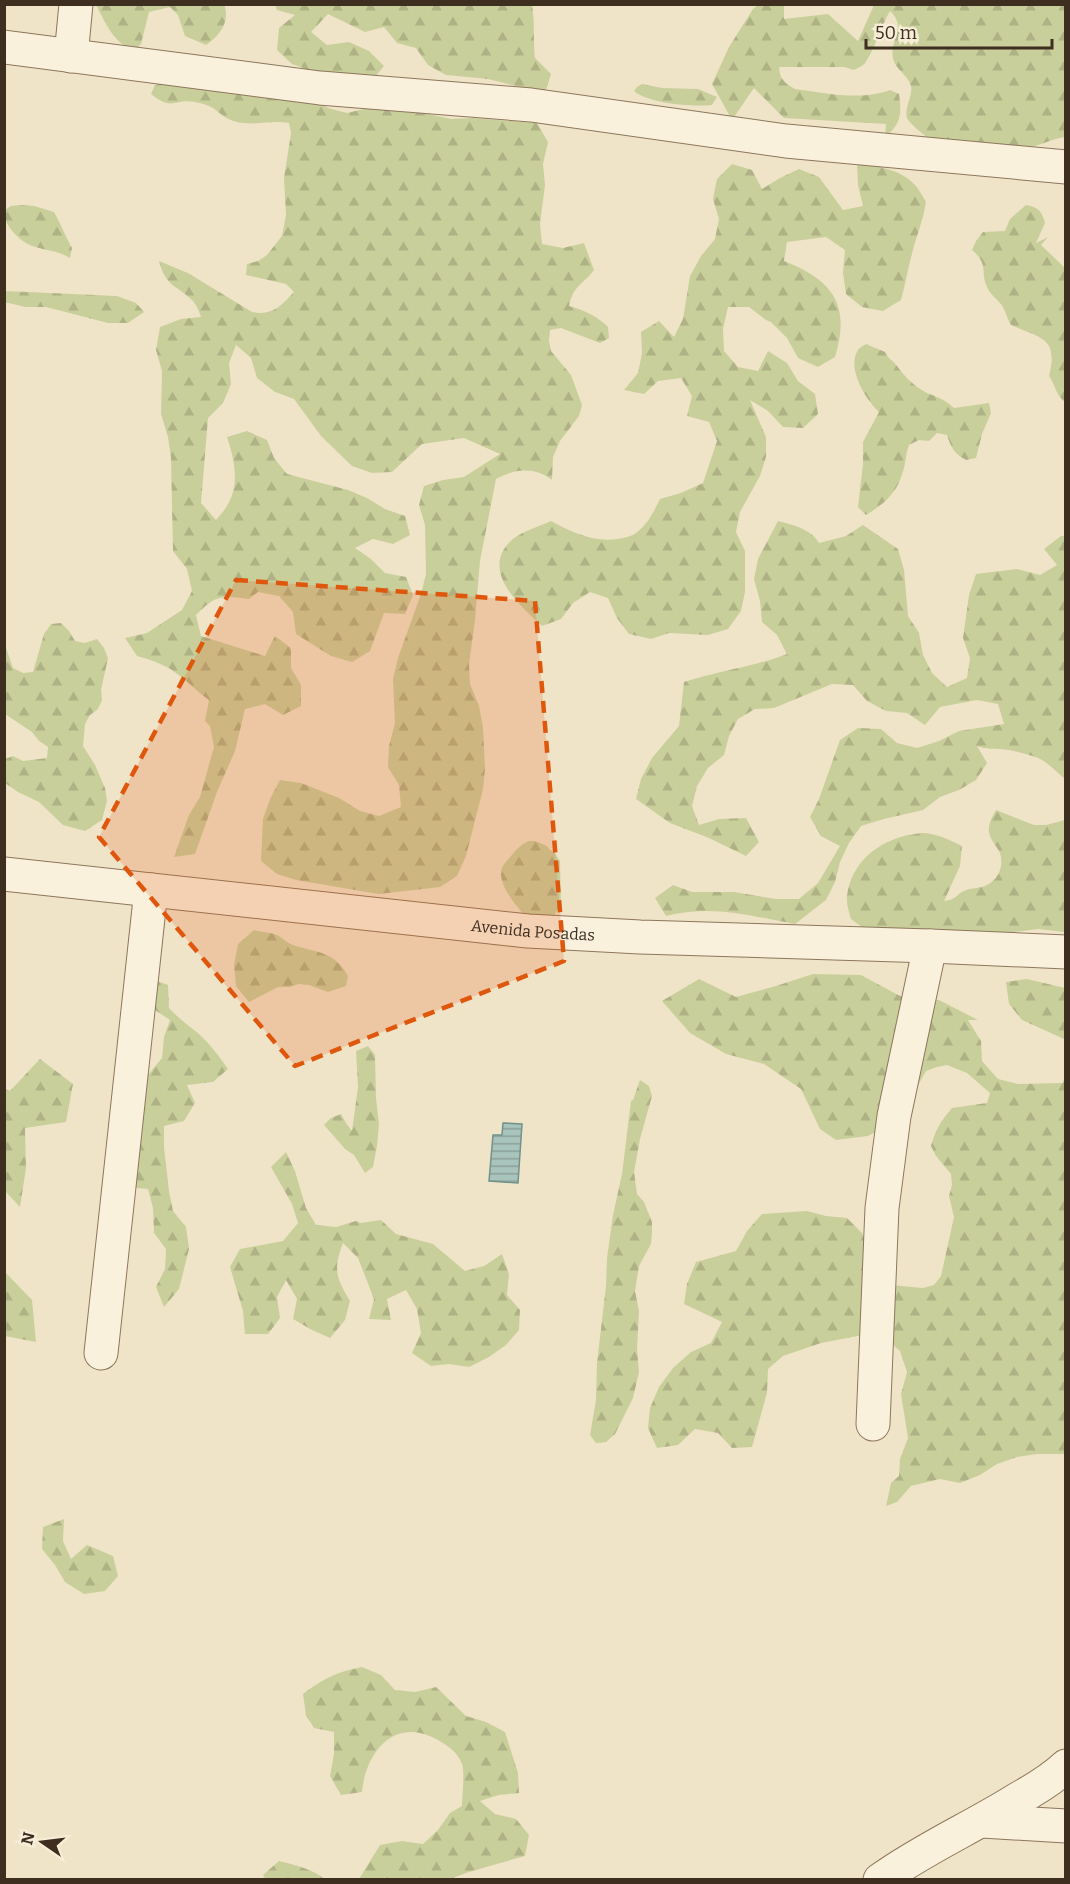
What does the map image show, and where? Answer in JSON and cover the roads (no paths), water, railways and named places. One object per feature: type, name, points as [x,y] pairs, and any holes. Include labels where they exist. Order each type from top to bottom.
[{"type":"street","points":[[70,56],[76,4]]},
{"type":"street","points":[[4,47],[320,88],[531,105],[786,141],[1065,167]]},
{"type":"street","name":"Avenida Posadas","points":[[4,874],[528,931],[1065,952]]},
{"type":"street","points":[[100,1353],[151,890]]},
{"type":"street","points":[[873,1424],[882,1208],[894,1116],[930,946]]},
{"type":"street","points":[[880,1880],[907,1861],[982,1821],[1052,1779],[1065,1766]]},
{"type":"street","points":[[982,1821],[1065,1826]]},
{"type":"water","points":[[503,1123],[522,1124],[518,1183],[489,1181],[493,1135],[502,1135]]}]
